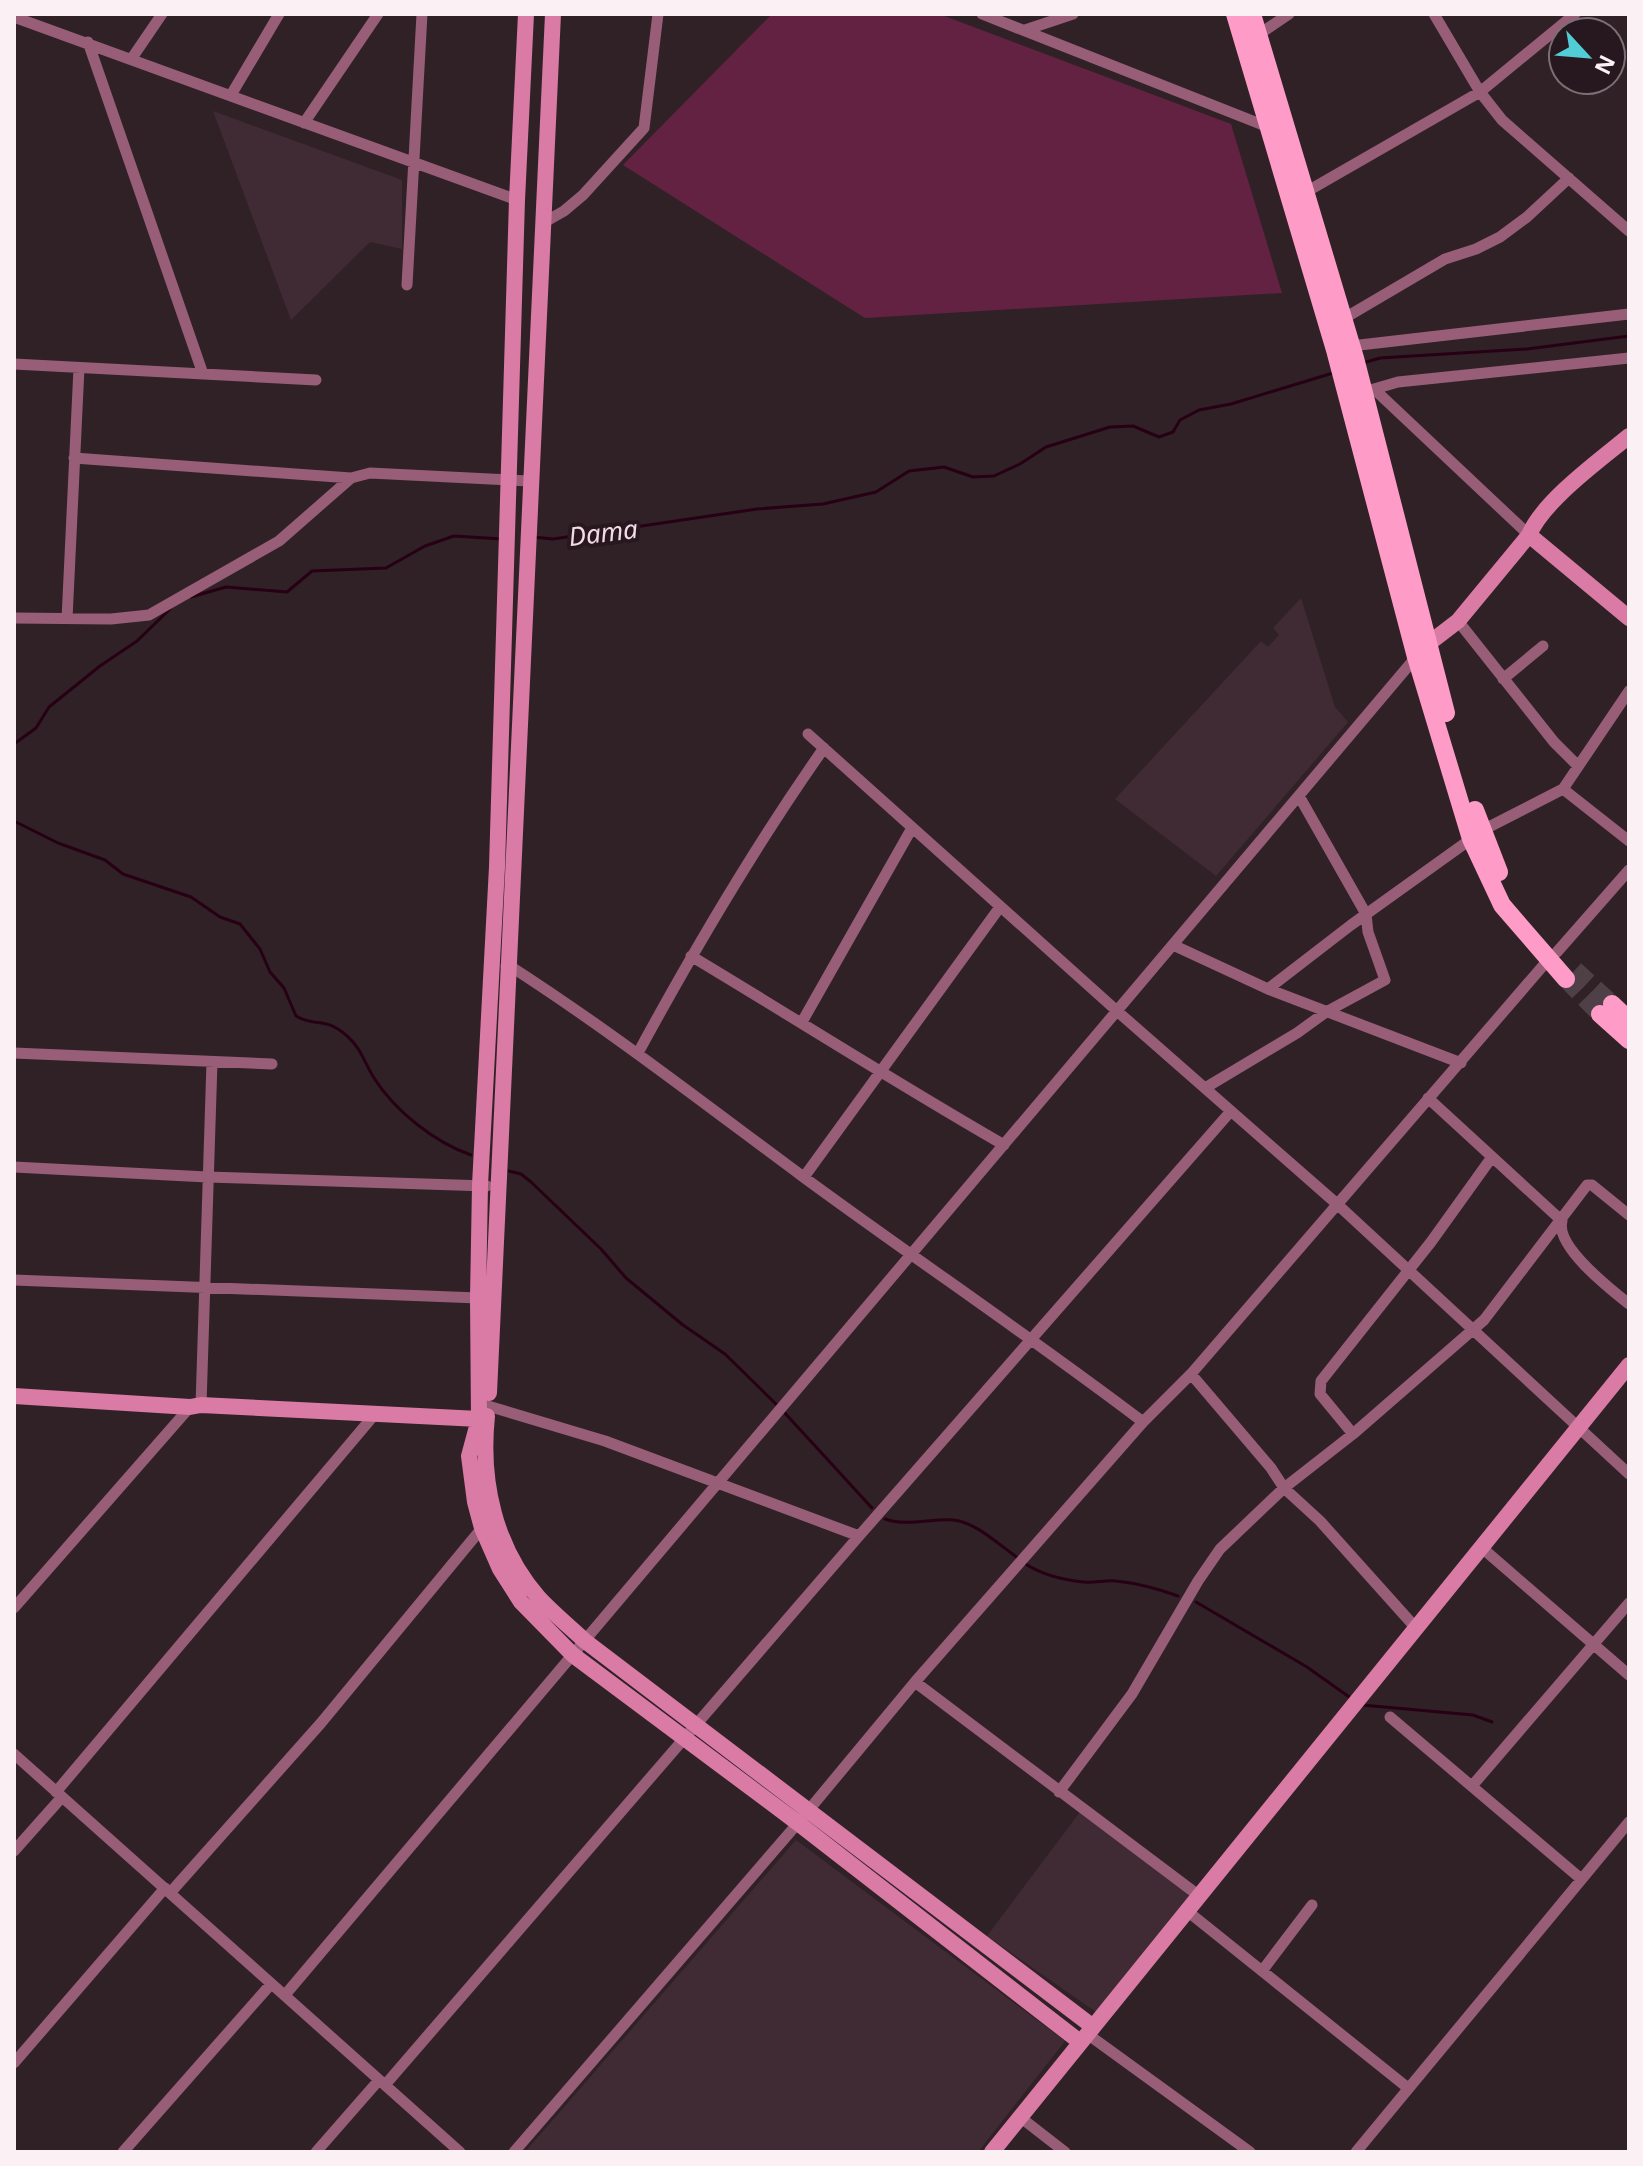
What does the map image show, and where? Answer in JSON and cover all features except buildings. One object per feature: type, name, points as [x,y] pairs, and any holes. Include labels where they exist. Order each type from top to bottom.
[{"type":"main road","points":[[1235,14],[1268,127],[1361,389],[1422,650],[1476,835],[1513,900],[1553,956],[1571,974]]},
{"type":"main road","points":[[1252,14],[1343,319],[1348,356]]},
{"type":"main road","points":[[1629,1020],[1606,1009],[1629,1040]]},
{"type":"street","points":[[132,58],[162,14]]},
{"type":"street","points":[[231,95],[279,14]]},
{"type":"street","points":[[304,123],[378,14]]},
{"type":"street","points":[[407,285],[422,14]]},
{"type":"street","points":[[526,14],[506,554],[500,1186],[484,1415],[469,1456],[470,1480],[482,1528],[500,1569],[521,1602],[573,1655],[1250,2152]]},
{"type":"street","points":[[553,14],[529,481],[529,554],[502,966],[480,1185],[478,1298],[487,1480],[494,1518],[516,1566],[540,1599],[585,1641],[809,1810],[1086,2034]]},
{"type":"street","points":[[543,223],[583,195],[644,128],[658,14]]},
{"type":"street","points":[[982,14],[1268,127]]},
{"type":"street","points":[[1024,30],[1073,14]]},
{"type":"street","points":[[1258,35],[1289,14]]},
{"type":"street","points":[[1434,14],[1480,92],[1502,120],[1629,231]]},
{"type":"street","points":[[1306,192],[1480,92],[1575,14]]},
{"type":"street","points":[[15,17],[517,200]]},
{"type":"street","points":[[88,42],[203,374]]},
{"type":"street","points":[[1343,319],[1445,259],[1500,237],[1569,178]]},
{"type":"street","points":[[1348,356],[1629,314]]},
{"type":"street","points":[[1361,389],[1398,382],[1629,358]]},
{"type":"street","points":[[14,364],[316,380]]},
{"type":"street","points":[[67,619],[79,368]]},
{"type":"street","points":[[1361,389],[1629,618]]},
{"type":"street","points":[[285,1995],[1422,650],[1458,621],[1571,484],[1629,436]]},
{"type":"street","points":[[74,458],[351,478],[386,472],[529,481]]},
{"type":"street","points":[[14,618],[111,619],[149,615],[279,541],[351,478]]},
{"type":"street","points":[[1458,621],[1554,742],[1578,766]]},
{"type":"street","points":[[1503,679],[1543,646]]},
{"type":"street","points":[[1268,989],[1476,835],[1563,789],[1629,691]]},
{"type":"street","points":[[808,734],[1337,1204],[1629,1474]]},
{"type":"street","points":[[638,1053],[691,956],[771,824],[824,748]]},
{"type":"street","points":[[1563,789],[1629,841]]},
{"type":"street","points":[[1205,1088],[1326,1012],[1385,980],[1368,932],[1366,914],[1299,796]]},
{"type":"street","points":[[802,1022],[912,828]]},
{"type":"street","points":[[514,2152],[798,1823],[915,1682],[1143,1422],[1191,1374],[1629,870]]},
{"type":"street","points":[[804,1177],[1000,907]]},
{"type":"street","points":[[1173,945],[1268,989],[1461,1063]]},
{"type":"street","points":[[691,956],[802,1022],[881,1074],[1004,1145]]},
{"type":"street","points":[[502,966],[638,1053],[1143,1422]]},
{"type":"street","points":[[14,1053],[272,1064]]},
{"type":"street","points":[[14,1608],[196,1406],[204,1288],[212,1062]]},
{"type":"street","points":[[1428,1098],[1562,1221],[1562,1236],[1583,1263],[1629,1304]]},
{"type":"street","points":[[316,2152],[382,2082],[685,1739],[1231,1111]]},
{"type":"street","points":[[1353,1434],[1320,1394],[1321,1381],[1408,1271],[1492,1157]]},
{"type":"street","points":[[14,1167],[207,1177],[500,1186]]},
{"type":"street","points":[[1059,1792],[1132,1694],[1220,1549],[1284,1488],[1353,1434],[1494,1309],[1589,1184],[1629,1215]]},
{"type":"street","points":[[14,1280],[478,1298]]},
{"type":"street","points":[[992,2152],[1629,1365]]},
{"type":"street","points":[[1191,1374],[1271,1468],[1284,1488],[1320,1521],[1415,1627]]},
{"type":"street","points":[[15,1398],[375,1414],[484,1415],[605,1441],[859,1536]]},
{"type":"street","points":[[14,1851],[375,1414]]},
{"type":"street","points":[[14,2063],[321,1723],[482,1528]]},
{"type":"street","points":[[1481,1547],[1629,1675]]},
{"type":"street","points":[[1472,1786],[1629,1603]]},
{"type":"street","points":[[915,1682],[1198,1895]]},
{"type":"street","points":[[1390,1717],[1580,1878]]},
{"type":"street","points":[[14,1754],[460,2152]]},
{"type":"street","points":[[1356,2152],[1505,1976],[1580,1878],[1629,1822]]},
{"type":"street","points":[[1262,1971],[1312,1905]]},
{"type":"street","points":[[1186,1910],[1408,2088]]},
{"type":"street","points":[[123,2152],[271,1984]]},
{"type":"street","points":[[1020,2117],[1065,2152]]},
{"type":"shaded area","points":[[772,14],[939,14],[1231,124],[1282,293],[865,318],[623,165]]},
{"type":"shaded area","points":[[213,111],[402,180],[402,249],[370,242],[291,320]]},
{"type":"shaded area","points":[[1301,598],[1335,707],[1348,722],[1216,876],[1115,799],[1261,641],[1268,647],[1279,635],[1273,628]]},
{"type":"shaded area","points":[[1080,1812],[1191,1896],[1099,2014],[987,1936]]},
{"type":"shaded area","points":[[796,1840],[1065,2041],[978,2152],[525,2152]]},
{"type":"waterway","points":[[1363,363],[1380,358],[1527,349],[1629,336]]},
{"type":"waterway","name":"Dama","points":[[533,537],[553,539],[757,509],[823,504],[876,492],[909,471],[944,467],[973,477],[994,476],[1046,447],[1110,427],[1133,426],[1159,437],[1173,432],[1180,420],[1199,410],[1231,404],[1333,373]]},
{"type":"waterway","name":"Dama","points":[[191,597],[226,587],[287,592],[312,571],[386,568],[425,546],[454,536],[502,539]]},
{"type":"waterway","name":"Dama","points":[[14,744],[36,728],[49,707],[137,641],[170,609]]},
{"type":"waterway","points":[[14,821],[58,843],[105,860],[123,874],[191,897],[220,917],[240,924],[260,949],[270,972],[284,988],[296,1016],[333,1026],[347,1036],[356,1045],[374,1078],[404,1113],[430,1134],[471,1155]]},
{"type":"waterway","points":[[509,1171],[521,1174],[531,1182],[601,1249],[626,1278],[683,1325],[725,1354],[777,1405]]},
{"type":"waterway","points":[[783,1411],[872,1508]]},
{"type":"waterway","points":[[885,1519],[963,1522],[1018,1558]]},
{"type":"waterway","points":[[1024,1563],[1060,1578],[1084,1582],[1123,1582],[1178,1596]]},
{"type":"waterway","points":[[1196,1602],[1307,1667],[1352,1699]]},
{"type":"waterway","points":[[1362,1705],[1473,1715],[1492,1722]]},
{"type":"tunnel","points":[[1575,970],[1612,1004]]},
{"type":"tunnel","points":[[1566,979],[1600,1014]]}]
